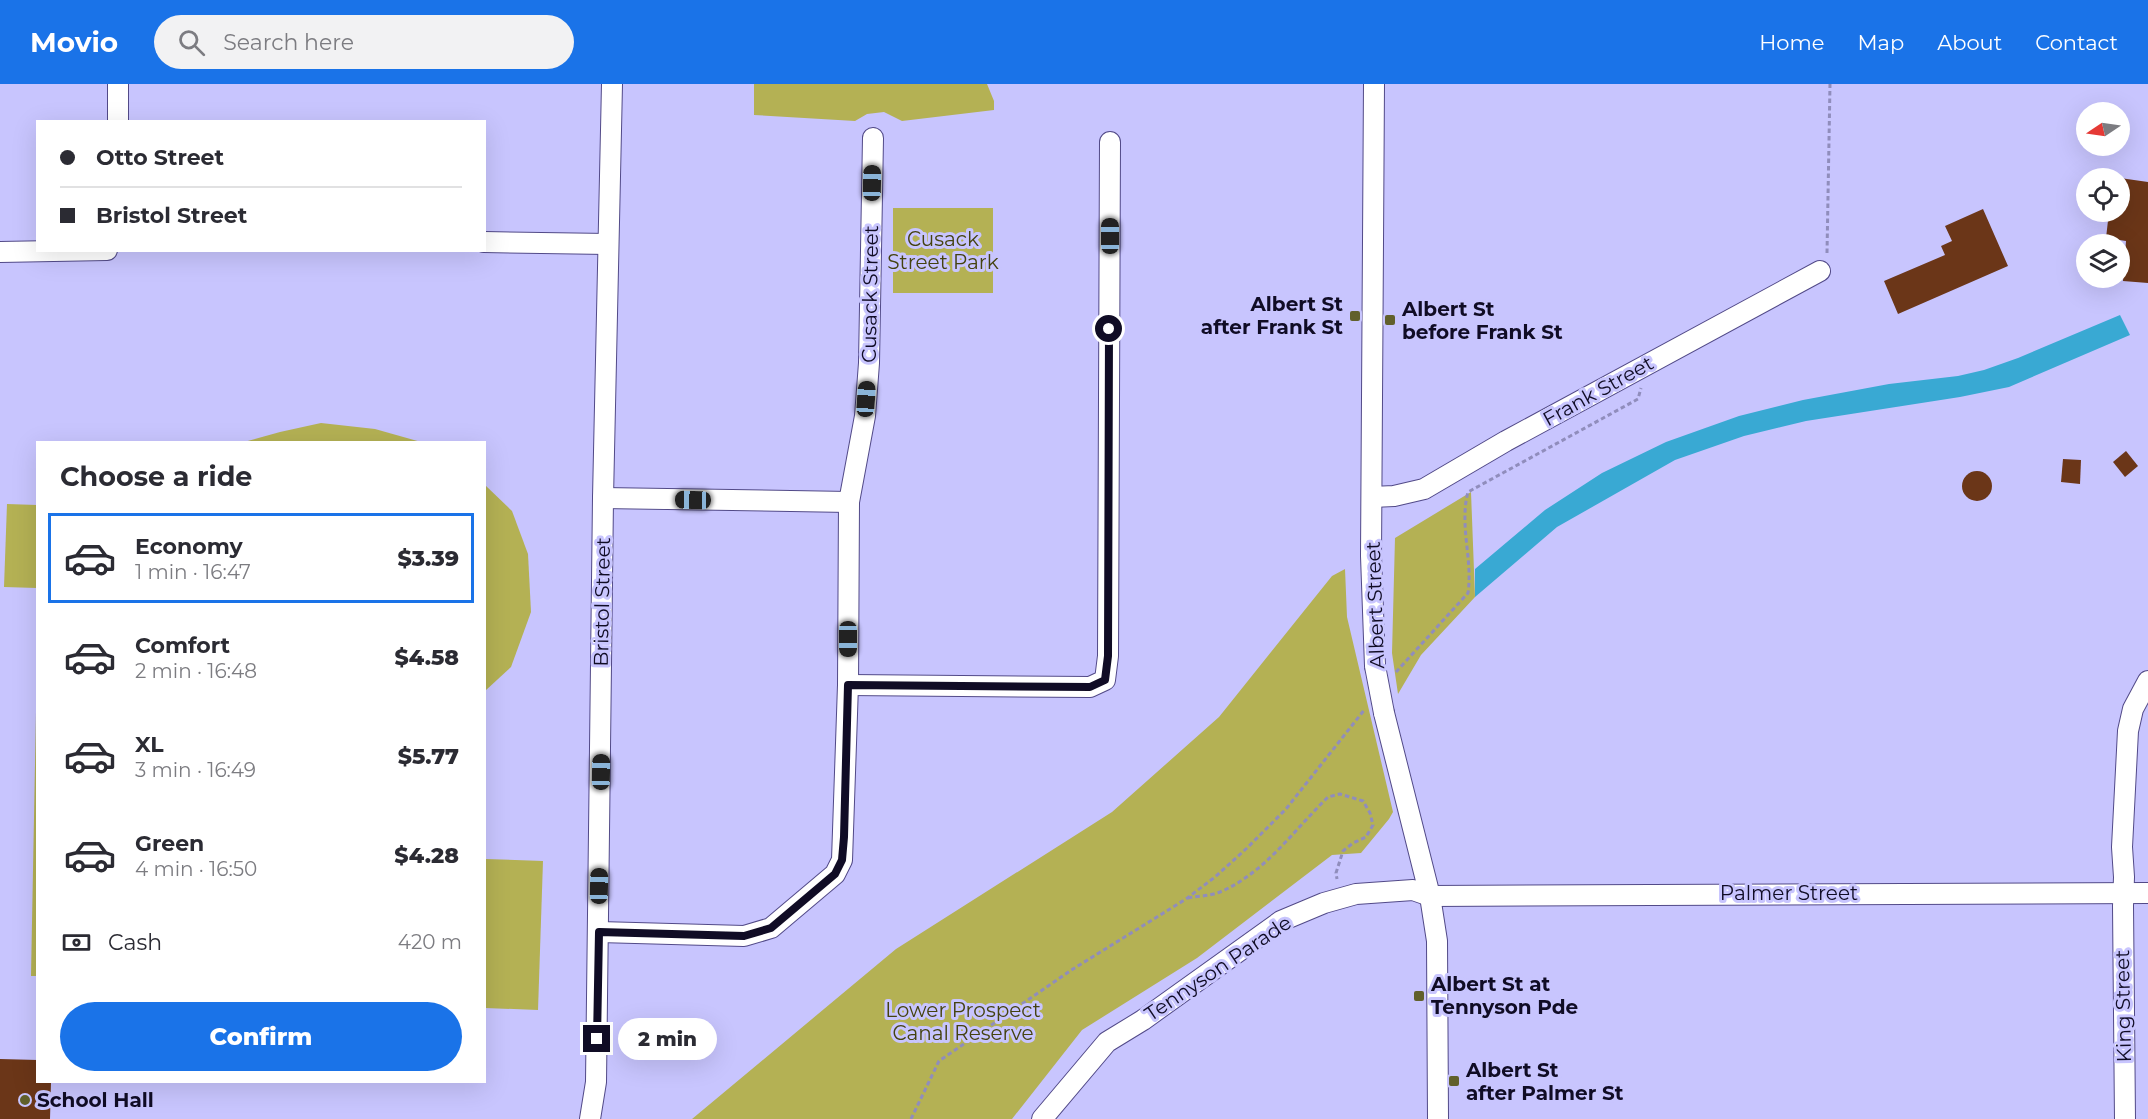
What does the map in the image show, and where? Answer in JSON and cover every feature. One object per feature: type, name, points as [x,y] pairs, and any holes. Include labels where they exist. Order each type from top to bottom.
[{"type":"street","points":[[118,84],[118,120]]},
{"type":"street","name":"Bristol Street","points":[[590,1119],[596,1082],[603,498],[612,84]]},
{"type":"street","name":"Albert Street","points":[[1374,84],[1372,600],[1375,666],[1384,712],[1430,896],[1437,941],[1438,1119]]},
{"type":"street","name":"Cusack Street","points":[[599,932],[744,936],[771,928],[835,874],[842,860],[848,685],[849,502],[865,416],[869,363],[873,138]]},
{"type":"street","points":[[848,685],[1090,687],[1105,680],[1108,656],[1110,142]]},
{"type":"street","points":[[486,242],[608,244]]},
{"type":"street","points":[[0,252],[36,251]]},
{"type":"street","name":"Frank Street","points":[[1372,497],[1394,496],[1424,489],[1647,364],[1820,271]]},
{"type":"street","points":[[603,498],[849,502]]},
{"type":"street","name":"King Street","points":[[2125,1119],[2122,892],[2128,731],[2133,709],[2148,681]]},
{"type":"street","name":"Tennyson Parade","points":[[1042,1119],[1107,1042],[1143,1020],[1281,921],[1324,903],[1373,892],[1413,890],[1430,896]]},
{"type":"street","name":"Palmer Street","points":[[1430,896],[2148,893]]},
{"type":"path","points":[[1820,271],[1827,262],[1830,84]]},
{"type":"path","points":[[1397,671],[1468,593],[1470,578],[1464,507],[1468,492],[1638,399],[1647,364]]},
{"type":"path","points":[[910,1119],[939,1061],[1073,969],[1186,899],[1239,856],[1286,809],[1364,710]]},
{"type":"path","points":[[1186,899],[1218,892],[1243,879],[1272,856],[1328,797],[1340,794],[1364,801],[1373,825],[1366,837],[1343,851],[1336,873],[1342,898]]},
{"type":"green space","points":[[754,84],[987,84],[994,101],[994,110],[902,121],[884,112],[867,114],[855,121],[754,115]]},
{"type":"green space","name":"Cusack Street Park","points":[[893,208],[993,208],[993,293],[893,293]]},
{"type":"green space","points":[[321,423],[375,429],[417,441],[248,441]]},
{"type":"green space","points":[[486,486],[512,511],[528,554],[531,612],[511,667],[486,690]]},
{"type":"green space","points":[[1471,492],[1475,597],[1421,655],[1398,694],[1392,653],[1395,538]]},
{"type":"green space","points":[[7,504],[36,505],[36,588],[4,587]]},
{"type":"green space","name":"Lower Prospect Canal Reserve","points":[[1345,569],[1347,617],[1393,812],[1361,853],[1332,855],[1197,958],[1082,1030],[1012,1119],[692,1119],[896,949],[1112,812],[1219,717],[1332,576]]},
{"type":"green space","points":[[36,712],[36,976],[31,976]]},
{"type":"green space","points":[[486,859],[543,861],[538,1010],[486,1008]]},
{"type":"water","points":[[2120,315],[2130,335],[2009,387],[1806,421],[1744,436],[1675,460],[1557,527],[1475,597],[1475,569],[1545,510],[1602,473],[1666,442],[1739,416],[1803,400],[1984,370]]},
{"type":"building","points":[[2130,179],[2148,182],[2148,283],[2130,282],[2130,234],[2106,234],[2108,222],[2130,222]]},
{"type":"building","points":[[1983,209],[2008,266],[1898,314],[1884,281],[1945,255],[1941,246],[1952,241],[1945,226]]},
{"type":"building","points":[[2126,451],[2138,466],[2125,477],[2113,462]]},
{"type":"building","points":[[2063,459],[2081,460],[2080,484],[2061,482]]},
{"type":"building","points":[[1977,471],[1988,475],[1992,486],[1988,497],[1977,501],[1966,497],[1962,486],[1966,475]]},
{"type":"building","name":"School Hall","points":[[0,1059],[36,1060],[36,1083],[51,1083],[50,1119],[0,1119]]},
{"type":"place","name":"Albert St after Frank St","points":[[1355,316]]},
{"type":"place","name":"Albert St before Frank St","points":[[1390,320]]},
{"type":"place","name":"Albert St at Tennyson Pde","points":[[1419,996]]},
{"type":"place","name":"Albert St after Palmer St","points":[[1454,1081]]},
{"type":"place","name":"School Hall","points":[[25,1100]]},
{"type":"route","points":[[597,1039],[599,932],[744,936],[771,928],[835,874],[842,860],[844,837],[848,685],[1090,687],[1105,680],[1108,656],[1109,329]]}]
